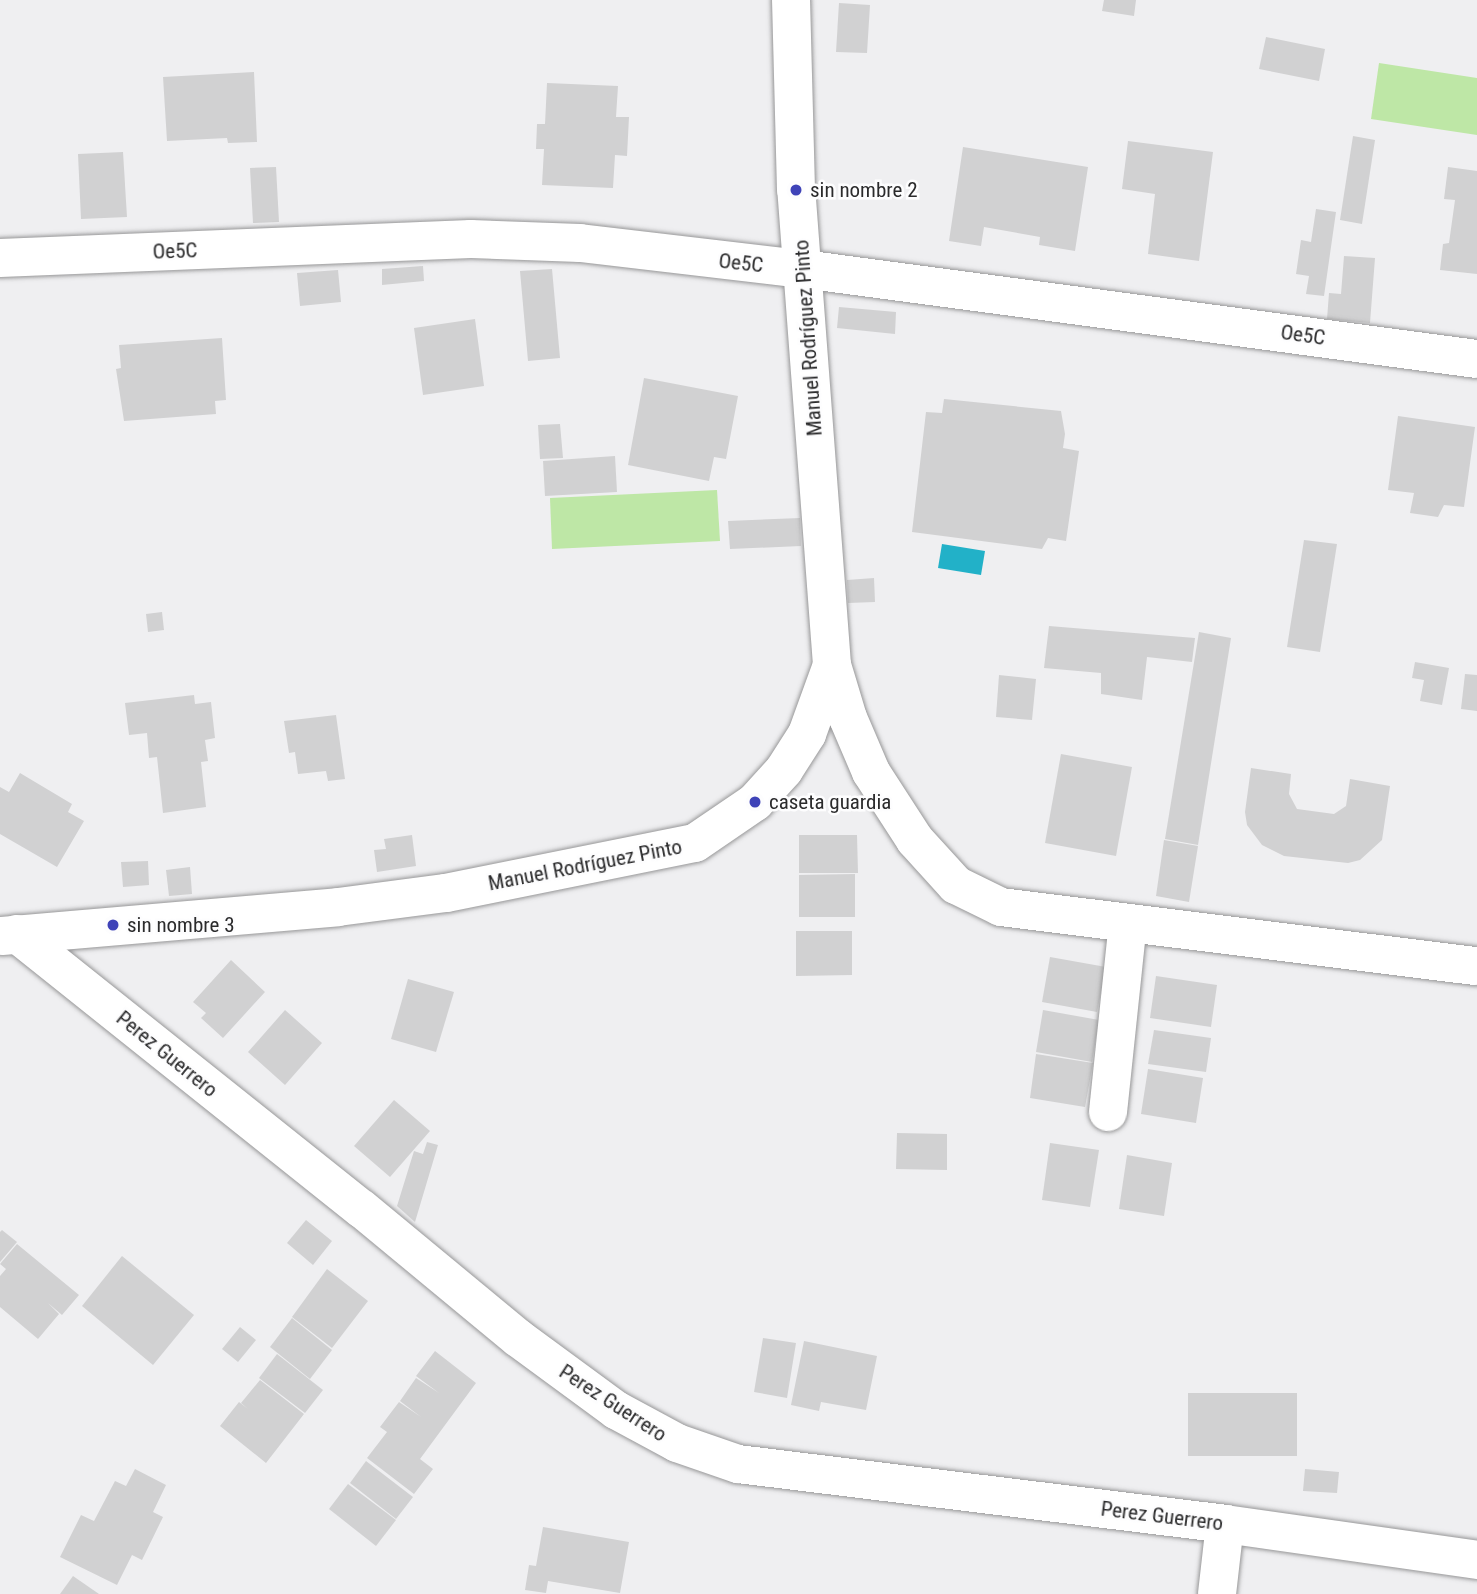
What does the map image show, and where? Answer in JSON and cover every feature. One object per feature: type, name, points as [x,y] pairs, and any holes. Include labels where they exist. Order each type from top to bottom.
[{"type":"street","name":"Manuel Rodríguez Pinto","points":[[8,935],[338,906],[446,893],[695,843],[755,802],[784,770],[807,734],[832,665],[796,190],[791,0]]},
{"type":"street","name":"Oe5C","points":[[0,258],[471,239],[580,243],[803,269],[1477,359]]},
{"type":"street","points":[[832,665],[848,718],[871,772],[915,840],[957,885],[1001,907],[1477,966]]},
{"type":"street","points":[[1108,1112],[1128,923]]},
{"type":"street","name":"Perez Guerrero","points":[[8,935],[362,1209],[517,1338],[616,1409],[677,1443],[738,1464],[1225,1524],[1477,1560]]},
{"type":"street","points":[[1217,1594],[1225,1524]]},
{"type":"green space","points":[[1379,63],[1477,78],[1477,135],[1371,119]]},
{"type":"green space","points":[[717,490],[720,541],[552,549],[550,498]]},
{"type":"water","points":[[942,544],[985,551],[981,575],[938,568]]},
{"type":"building","points":[[1104,0],[1136,0],[1134,16],[1102,11]]},
{"type":"building","points":[[839,3],[870,5],[867,53],[836,52]]},
{"type":"building","points":[[1266,37],[1325,49],[1319,81],[1259,69]]},
{"type":"building","points":[[254,72],[257,142],[228,143],[227,138],[167,141],[163,77]]},
{"type":"building","points":[[547,83],[618,86],[616,117],[629,117],[627,156],[615,155],[613,188],[542,185],[544,149],[536,149],[537,124],[545,124]]},
{"type":"building","points":[[1353,136],[1375,140],[1362,224],[1340,220]]},
{"type":"building","points":[[1128,141],[1213,152],[1199,261],[1148,254],[1155,194],[1122,189]]},
{"type":"building","points":[[963,147],[1088,167],[1075,251],[1039,245],[1040,237],[984,227],[981,246],[949,241]]},
{"type":"building","points":[[123,152],[127,217],[81,219],[78,154]]},
{"type":"building","points":[[276,167],[279,222],[253,223],[250,168]]},
{"type":"building","points":[[1448,167],[1477,171],[1477,274],[1440,270],[1443,244],[1449,243],[1455,200],[1444,199]]},
{"type":"building","points":[[1316,209],[1336,212],[1324,296],[1306,294],[1309,276],[1296,274],[1301,240],[1311,242]]},
{"type":"building","points":[[1344,256],[1375,258],[1370,323],[1327,319],[1329,293],[1341,294]]},
{"type":"building","points":[[423,266],[424,281],[382,285],[382,269]]},
{"type":"building","points":[[552,269],[560,358],[528,361],[520,271]]},
{"type":"building","points":[[338,270],[341,302],[300,306],[297,273]]},
{"type":"building","points":[[839,307],[896,312],[895,334],[837,328]]},
{"type":"building","points":[[475,319],[484,386],[423,395],[414,328]]},
{"type":"building","points":[[222,338],[226,400],[215,401],[216,414],[124,421],[116,369],[121,368],[119,345]]},
{"type":"building","points":[[644,378],[738,396],[726,459],[714,457],[709,481],[628,465]]},
{"type":"building","points":[[944,399],[1061,411],[1065,434],[1063,448],[1079,451],[1066,541],[1048,538],[1042,549],[912,532],[926,412],[942,413]]},
{"type":"building","points":[[1398,416],[1475,427],[1464,507],[1444,505],[1438,517],[1410,513],[1414,493],[1388,490]]},
{"type":"building","points":[[560,424],[563,458],[540,459],[538,425]]},
{"type":"building","points":[[615,456],[617,492],[545,496],[543,461]]},
{"type":"building","points":[[800,518],[801,546],[730,549],[728,521]]},
{"type":"building","points":[[1304,540],[1337,544],[1320,652],[1287,647]]},
{"type":"building","points":[[874,578],[875,602],[848,603],[847,580]]},
{"type":"building","points":[[162,612],[164,630],[148,632],[146,614]]},
{"type":"building","points":[[1049,626],[1195,638],[1192,662],[1147,657],[1142,700],[1101,694],[1101,673],[1044,668]]},
{"type":"building","points":[[1199,632],[1231,638],[1198,845],[1165,839]]},
{"type":"building","points":[[1415,662],[1449,668],[1442,705],[1420,701],[1424,680],[1412,678]]},
{"type":"building","points":[[1465,674],[1477,675],[1477,711],[1461,709]]},
{"type":"building","points":[[999,675],[1036,679],[1032,720],[996,717]]},
{"type":"building","points":[[194,695],[195,704],[211,702],[215,738],[205,740],[208,761],[201,762],[206,807],[163,813],[157,757],[149,758],[147,733],[129,735],[125,703]]},
{"type":"building","points":[[336,715],[345,779],[328,781],[326,771],[298,774],[295,752],[289,753],[284,721]]},
{"type":"building","points":[[1061,754],[1132,767],[1116,856],[1045,843]]},
{"type":"building","points":[[1251,768],[1291,774],[1289,794],[1297,809],[1334,814],[1346,806],[1350,779],[1390,786],[1382,840],[1360,860],[1348,863],[1284,856],[1262,845],[1247,825],[1245,812]]},
{"type":"building","points":[[20,773],[72,804],[68,812],[84,821],[57,867],[0,834],[0,787],[9,792]]},
{"type":"building","points":[[412,835],[416,866],[377,872],[374,850],[386,849],[384,839]]},
{"type":"building","points":[[799,835],[857,835],[858,873],[799,873]]},
{"type":"building","points":[[1164,840],[1198,846],[1189,902],[1156,896]]},
{"type":"building","points":[[148,861],[149,885],[123,887],[121,862]]},
{"type":"building","points":[[190,867],[192,894],[169,896],[166,870]]},
{"type":"building","points":[[855,874],[855,917],[799,917],[799,875]]},
{"type":"building","points":[[796,931],[852,931],[852,975],[796,976]]},
{"type":"building","points":[[1050,957],[1106,967],[1097,1012],[1042,1002]]},
{"type":"building","points":[[231,960],[265,992],[223,1038],[201,1018],[206,1013],[193,1002]]},
{"type":"building","points":[[1156,976],[1217,985],[1211,1027],[1150,1018]]},
{"type":"building","points":[[408,979],[454,992],[436,1052],[391,1039]]},
{"type":"building","points":[[285,1010],[322,1043],[285,1085],[248,1052]]},
{"type":"building","points":[[1043,1010],[1099,1020],[1092,1062],[1036,1052]]},
{"type":"building","points":[[1154,1030],[1211,1038],[1206,1072],[1148,1064]]},
{"type":"building","points":[[1036,1054],[1093,1063],[1085,1107],[1030,1098]]},
{"type":"building","points":[[1148,1069],[1203,1078],[1196,1123],[1141,1114]]},
{"type":"building","points":[[394,1100],[430,1131],[390,1177],[354,1146]]},
{"type":"building","points":[[897,1133],[947,1134],[947,1170],[896,1169]]},
{"type":"building","points":[[427,1142],[438,1145],[415,1222],[397,1206],[414,1151],[423,1154]]},
{"type":"building","points":[[1050,1143],[1099,1150],[1090,1207],[1042,1200]]},
{"type":"building","points":[[1127,1155],[1172,1163],[1164,1216],[1119,1209]]},
{"type":"building","points":[[306,1220],[332,1241],[313,1265],[287,1243]]},
{"type":"building","points":[[2,1230],[17,1242],[0,1262],[0,1232]]},
{"type":"building","points":[[17,1244],[79,1295],[62,1315],[48,1303],[59,1314],[38,1339],[0,1307],[0,1276],[6,1269],[0,1264]]},
{"type":"building","points":[[122,1256],[194,1315],[153,1365],[82,1306]]},
{"type":"building","points":[[327,1269],[368,1301],[332,1348],[292,1317]]},
{"type":"building","points":[[292,1318],[332,1350],[310,1379],[270,1347]]},
{"type":"building","points":[[240,1327],[256,1340],[238,1362],[222,1349]]},
{"type":"building","points":[[763,1338],[796,1343],[787,1398],[754,1392]]},
{"type":"building","points":[[804,1341],[877,1356],[866,1410],[821,1402],[819,1411],[791,1405]]},
{"type":"building","points":[[435,1351],[476,1383],[420,1459],[433,1469],[414,1494],[367,1458],[387,1432],[380,1427],[399,1402],[421,1417],[400,1401],[416,1378],[439,1393],[416,1376]]},
{"type":"building","points":[[277,1354],[323,1390],[305,1413],[259,1378]]},
{"type":"building","points":[[260,1380],[304,1414],[266,1463],[220,1426],[239,1402],[248,1409],[241,1403]]},
{"type":"building","points":[[1188,1393],[1297,1393],[1297,1456],[1188,1456]]},
{"type":"building","points":[[366,1461],[413,1497],[396,1519],[350,1483]]},
{"type":"building","points":[[135,1469],[166,1485],[153,1512],[163,1517],[142,1560],[132,1555],[117,1585],[60,1557],[81,1515],[94,1521],[115,1481],[126,1486]]},
{"type":"building","points":[[1305,1469],[1339,1472],[1337,1493],[1303,1491]]},
{"type":"building","points":[[348,1484],[396,1520],[376,1546],[329,1509]]},
{"type":"building","points":[[543,1527],[629,1542],[620,1593],[548,1581],[546,1593],[525,1590],[529,1565],[536,1566]]},
{"type":"building","points":[[73,1576],[99,1594],[60,1594]]},
{"type":"place","name":"sin nombre 2","points":[[796,190]]},
{"type":"place","name":"caseta guardia","points":[[755,802]]},
{"type":"place","name":"sin nombre 3","points":[[113,925]]}]
